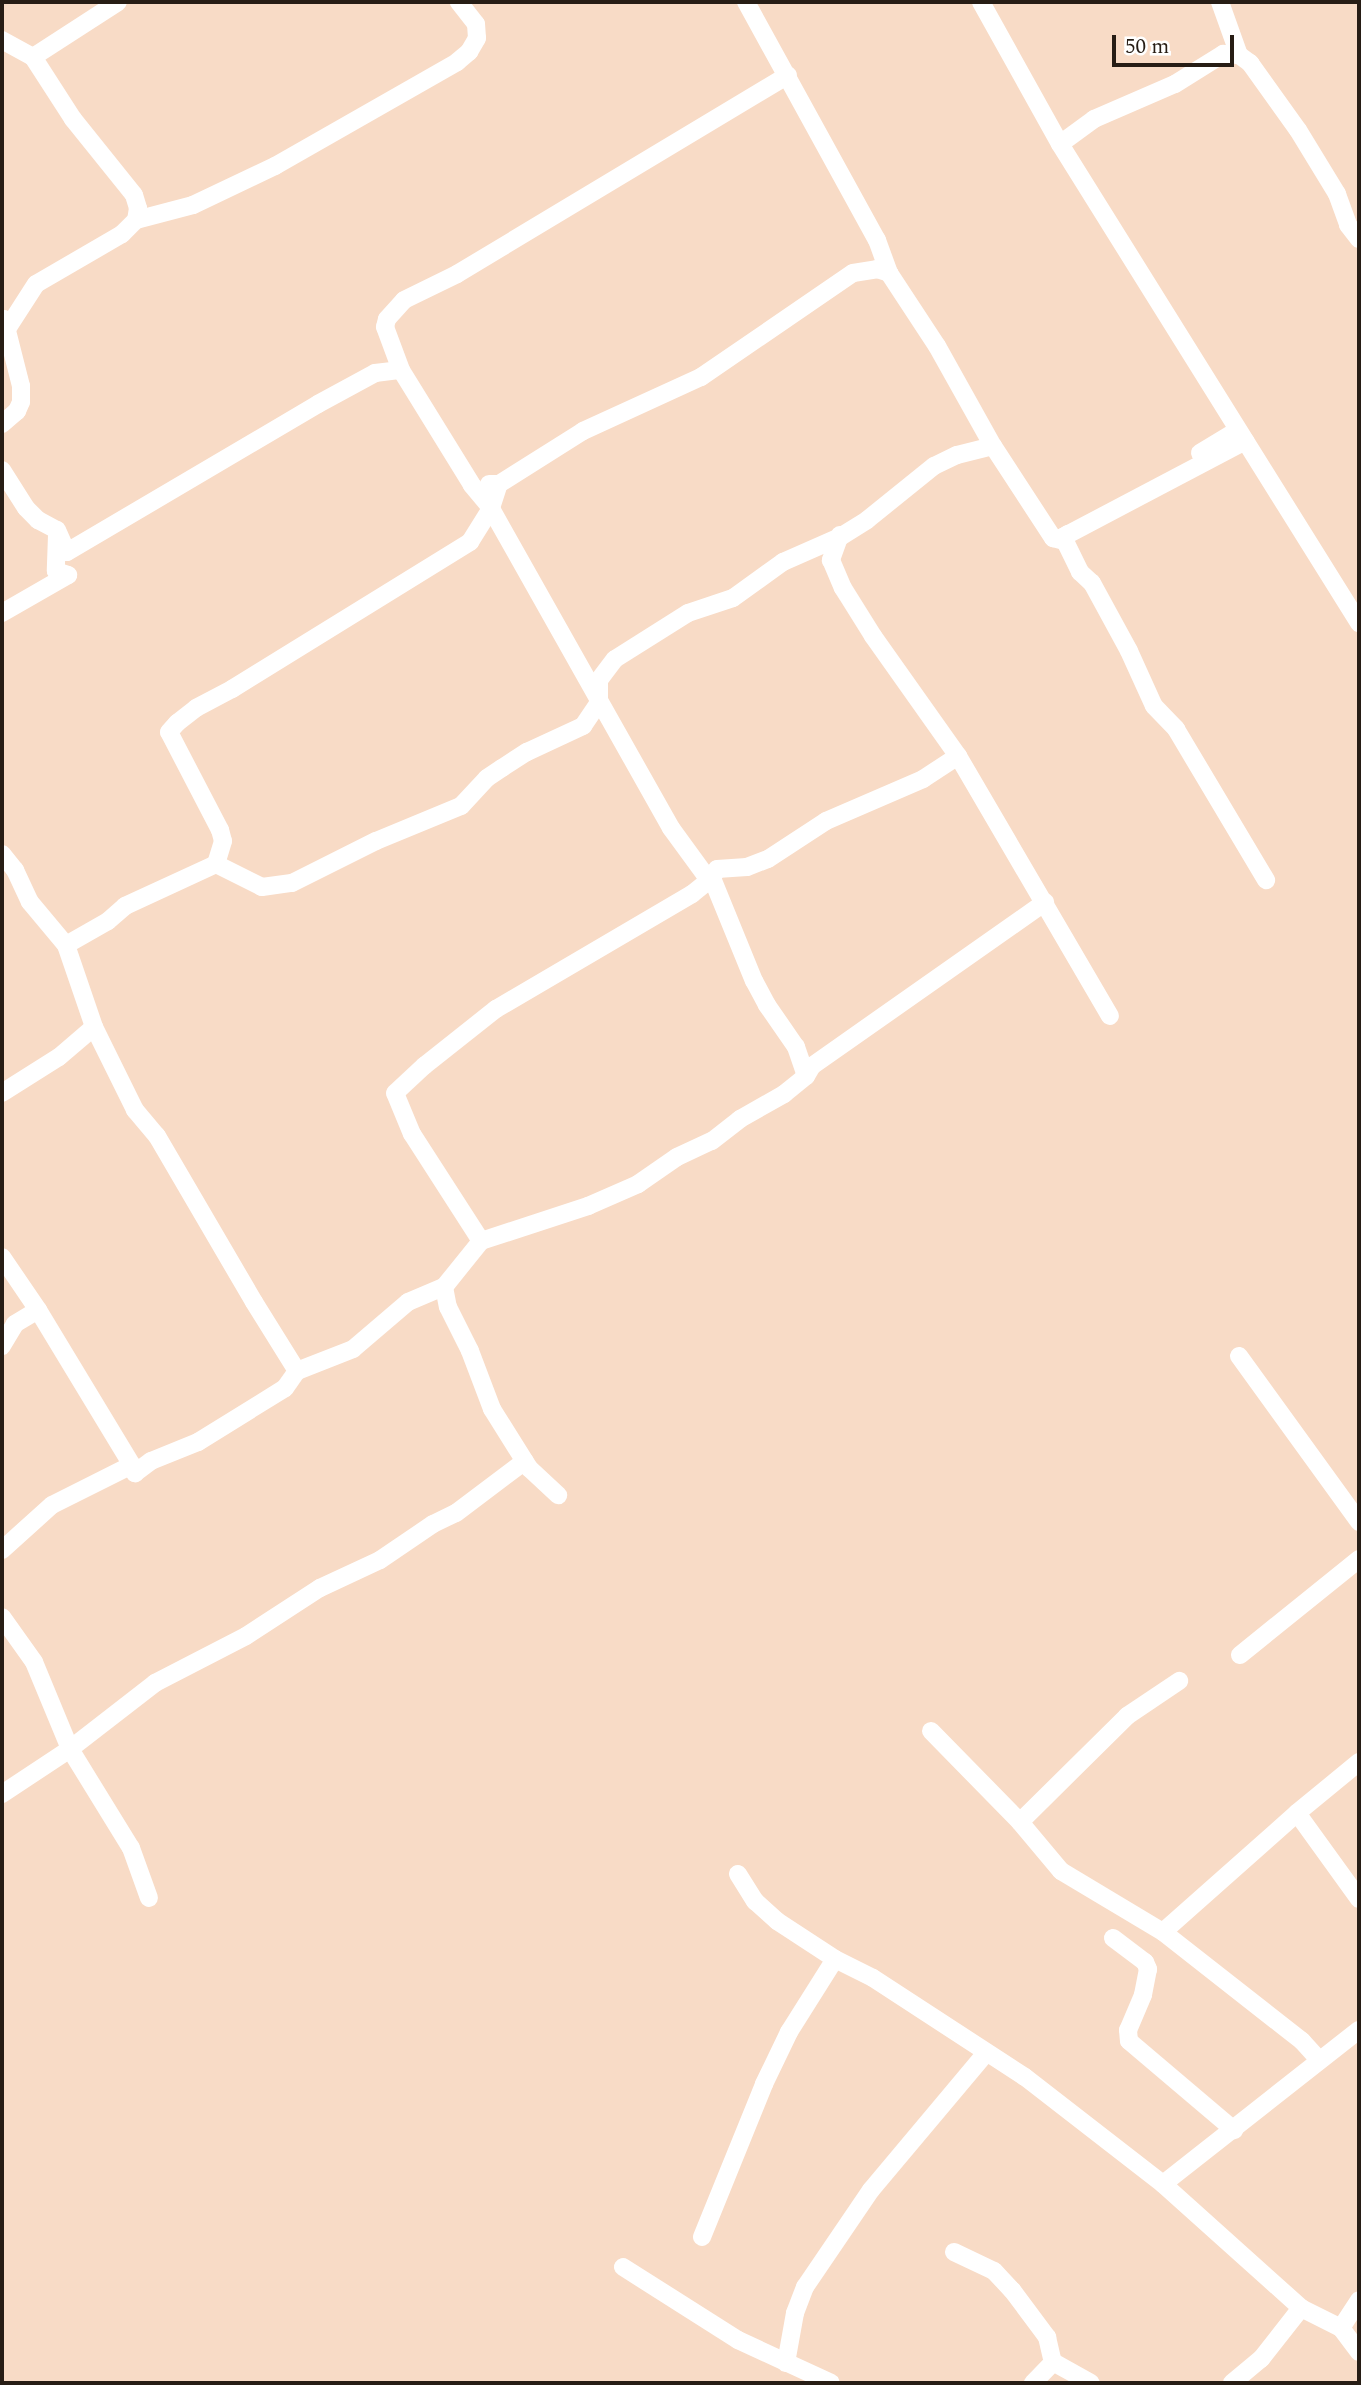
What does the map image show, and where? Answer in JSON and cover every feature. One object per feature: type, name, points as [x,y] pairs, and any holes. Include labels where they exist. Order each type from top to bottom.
[{"type":"street","points":[[33,57],[118,2]]},
{"type":"street","points":[[2,424],[18,411],[21,402],[21,386],[4,322],[36,284],[122,233],[135,220],[193,205],[275,166],[457,62],[469,52],[477,38],[476,24],[459,2]]},
{"type":"street","points":[[746,2],[877,240],[889,273],[937,346],[993,446],[1053,538],[1064,541],[1063,537],[1242,435]]},
{"type":"street","points":[[981,2],[1060,144],[1359,623]]},
{"type":"street","points":[[1220,2],[1239,55]]},
{"type":"street","points":[[2,40],[33,57],[73,119],[134,195],[138,208],[135,220]]},
{"type":"street","points":[[1060,144],[1094,119],[1175,84],[1223,54],[1239,55],[1250,63],[1298,130],[1337,194],[1348,225],[1359,239]]},
{"type":"street","points":[[788,75],[457,274],[404,300],[387,319],[385,327],[401,370],[472,485],[491,508],[670,828],[710,875],[754,981],[767,1005],[796,1046],[806,1076]]},
{"type":"street","points":[[472,485],[499,484],[574,435],[701,377],[853,273],[877,269],[889,273]]},
{"type":"street","points":[[2,470],[26,508],[38,520],[57,530],[67,552],[80,547],[318,404],[375,373],[401,370]]},
{"type":"street","points":[[216,864],[262,887],[292,883],[376,841],[461,806],[487,778],[502,768],[527,752],[583,726],[599,702],[599,680],[615,659],[688,613],[733,598],[768,570],[867,520],[933,466],[993,446]]},
{"type":"street","points":[[66,945],[108,921],[125,906],[216,864],[223,841],[220,830],[169,732],[196,708],[232,689],[470,542],[491,508],[499,484]]},
{"type":"street","points":[[2,613],[68,575],[56,571],[57,530]]},
{"type":"street","points":[[840,535],[831,560],[843,589],[958,756],[1110,1016]]},
{"type":"street","points":[[1063,537],[1080,572],[1091,583],[1129,651],[1154,706],[1176,729],[1266,880]]},
{"type":"street","points":[[481,1241],[412,1134],[395,1093],[424,1066],[496,1009],[572,963],[638,928],[717,869],[747,867],[768,859],[826,821],[923,779],[958,756]]},
{"type":"street","points":[[2,854],[15,870],[30,902],[66,945],[94,1027],[135,1110],[157,1136],[297,1371]]},
{"type":"street","points":[[2,1256],[38,1310],[135,1473],[151,1461],[214,1433],[285,1388],[297,1371],[353,1349],[408,1302],[444,1287],[481,1241],[588,1206],[638,1184],[677,1157],[712,1142],[740,1119],[784,1094],[806,1076],[812,1066],[1045,902]]},
{"type":"street","points":[[2,1093],[59,1057],[94,1027]]},
{"type":"street","points":[[444,1287],[448,1307],[470,1351],[487,1400],[525,1461],[558,1495]]},
{"type":"street","points":[[2,1346],[15,1324],[38,1310]]},
{"type":"street","points":[[1239,1356],[1359,1522]]},
{"type":"street","points":[[2,1794],[70,1749],[155,1683],[247,1636],[320,1588],[380,1560],[433,1524],[456,1513],[525,1461]]},
{"type":"street","points":[[2,1550],[52,1505],[132,1465]]},
{"type":"street","points":[[1240,1655],[1359,1559]]},
{"type":"street","points":[[2,1617],[34,1662],[70,1749],[131,1848],[149,1898]]},
{"type":"street","points":[[1020,1822],[1127,1716],[1179,1681]]},
{"type":"street","points":[[930,1731],[1020,1822],[1060,1871],[1163,1932],[1302,2041],[1320,2060]]},
{"type":"street","points":[[1163,1932],[1359,1762]]},
{"type":"street","points":[[1297,1813],[1359,1899]]},
{"type":"street","points":[[738,1874],[755,1901],[777,1921],[835,1959],[873,1978],[1026,2077],[1163,2184],[1301,2308],[1341,2328],[1359,2352]]},
{"type":"street","points":[[1113,1938],[1145,1962],[1147,1969],[1143,1995],[1128,2029],[1129,2041],[1234,2130]]},
{"type":"street","points":[[702,2237],[764,2084],[789,2032],[835,1959]]},
{"type":"street","points":[[1163,2184],[1359,2030]]},
{"type":"street","points":[[786,2363],[795,2313],[805,2287],[871,2190],[986,2053]]},
{"type":"street","points":[[954,2252],[994,2270],[1047,2337],[1054,2362],[1091,2383]]},
{"type":"street","points":[[623,2267],[738,2340],[831,2383]]},
{"type":"street","points":[[1341,2328],[1359,2300]]},
{"type":"street","points":[[1232,2383],[1261,2359],[1301,2308]]},
{"type":"street","points":[[1033,2383],[1054,2362]]}]
